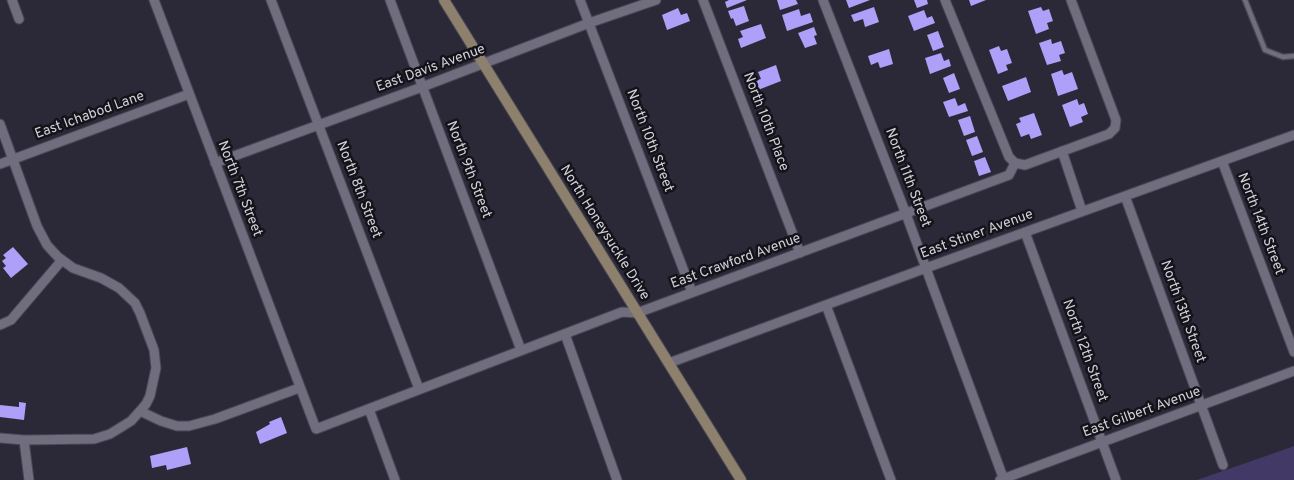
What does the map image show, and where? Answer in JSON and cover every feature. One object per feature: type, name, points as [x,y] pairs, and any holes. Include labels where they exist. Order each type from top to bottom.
[{"type":"street","points":[[12,0],[19,18]]},
{"type":"street","name":"North 7th Street","points":[[154,0],[299,388]]},
{"type":"street","name":"North 8th Street","points":[[271,0],[419,390]]},
{"type":"street","name":"North 9th Street","points":[[390,0],[521,350]]},
{"type":"street","name":"North Honeysuckle Drive","points":[[444,0],[741,480]]},
{"type":"street","name":"North 10th Street","points":[[580,0],[692,292]]},
{"type":"street","name":"East Davis Avenue","points":[[215,163],[484,64],[589,23],[656,0]]},
{"type":"street","name":"North 10th Place","points":[[703,0],[800,253]]},
{"type":"street","name":"North 11th Street","points":[[823,0],[906,214],[1002,480]]},
{"type":"street","points":[[945,0],[1009,157],[1015,163],[1025,165],[1109,134],[1115,128],[1116,120],[1071,0]]},
{"type":"street","name":"East Ichabod Lane","points":[[0,164],[189,94]]},
{"type":"street","points":[[0,124],[47,245],[62,260],[74,268],[101,278],[119,288],[135,303],[154,350],[156,368],[150,396],[146,404],[131,421],[110,434],[94,439],[24,440],[0,438]]},
{"type":"street","name":"East Stiner Avenue","points":[[669,363],[1294,135]]},
{"type":"street","points":[[1062,151],[1082,212]]},
{"type":"street","name":"North 14th Street","points":[[1222,161],[1294,352]]},
{"type":"street","name":"East Crawford Avenue","points":[[299,388],[316,429],[622,312],[637,313],[1009,175],[1015,163]]},
{"type":"street","name":"North 13th Street","points":[[1126,196],[1223,465]]},
{"type":"street","name":"North 12th Street","points":[[1025,232],[1116,480]]},
{"type":"street","points":[[0,325],[10,320],[62,260]]},
{"type":"street","points":[[826,305],[891,480]]},
{"type":"street","points":[[565,334],[617,480]]},
{"type":"street","name":"East Gilbert Avenue","points":[[1002,480],[1294,371]]},
{"type":"street","points":[[140,410],[161,421],[177,426],[189,426],[215,420],[299,388]]},
{"type":"street","points":[[369,409],[395,480]]},
{"type":"street","points":[[24,440],[29,480]]},
{"type":"lane","points":[[1245,0],[1265,50],[1283,57],[1294,56]]},
{"type":"shaded area","points":[[1294,446],[1294,480],[1197,480],[1286,449]]},
{"type":"building","points":[[729,0],[747,0],[727,8],[725,2]]},
{"type":"building","points":[[777,0],[796,0],[798,4],[780,10]]},
{"type":"building","points":[[846,0],[870,0],[849,8]]},
{"type":"building","points":[[914,0],[927,0],[928,4],[917,8]]},
{"type":"building","points":[[969,0],[986,0],[971,6]]},
{"type":"building","points":[[744,6],[749,21],[736,26],[728,11]]},
{"type":"building","points":[[874,7],[879,22],[865,27],[863,19],[854,22],[851,15]]},
{"type":"building","points":[[1041,7],[1043,11],[1049,9],[1053,21],[1047,23],[1049,29],[1036,34],[1028,11]]},
{"type":"building","points":[[678,8],[681,15],[687,13],[690,21],[667,30],[662,15]]},
{"type":"building","points":[[799,9],[801,16],[810,13],[813,22],[787,31],[782,15]]},
{"type":"building","points":[[924,10],[927,18],[932,16],[935,23],[914,31],[908,16]]},
{"type":"building","points":[[761,24],[766,38],[741,48],[738,39],[743,37],[740,31]]},
{"type":"building","points":[[814,27],[817,35],[814,36],[817,44],[805,48],[798,33]]},
{"type":"building","points":[[938,31],[944,47],[933,51],[927,35]]},
{"type":"building","points":[[1051,39],[1052,44],[1061,41],[1065,53],[1059,55],[1061,61],[1047,65],[1039,43]]},
{"type":"building","points":[[999,46],[1001,51],[1007,49],[1012,63],[1006,65],[1008,70],[998,74],[989,50]]},
{"type":"building","points":[[889,49],[893,64],[880,68],[878,62],[871,65],[868,56]]},
{"type":"building","points":[[941,53],[944,61],[949,59],[951,66],[930,74],[925,58]]},
{"type":"building","points":[[776,65],[781,81],[758,90],[754,81],[761,79],[758,72]]},
{"type":"building","points":[[1062,70],[1064,75],[1072,72],[1078,89],[1058,96],[1051,74]]},
{"type":"building","points":[[954,73],[960,89],[949,93],[943,78]]},
{"type":"building","points":[[1026,77],[1031,92],[1008,101],[1002,86]]},
{"type":"building","points":[[955,98],[958,106],[965,103],[968,111],[949,117],[943,102]]},
{"type":"building","points":[[1077,99],[1079,105],[1084,103],[1088,114],[1081,117],[1083,122],[1070,127],[1062,105]]},
{"type":"building","points":[[1034,113],[1042,135],[1031,139],[1029,134],[1021,137],[1016,124],[1021,122],[1019,118]]},
{"type":"building","points":[[970,116],[975,132],[964,136],[958,120]]},
{"type":"building","points":[[977,136],[983,152],[972,156],[966,140]]},
{"type":"building","points":[[985,157],[991,172],[979,176],[974,161]]},
{"type":"building","points":[[13,247],[28,264],[11,278],[3,268],[6,266],[2,261],[6,258],[3,255]]},
{"type":"building","points":[[19,402],[26,403],[24,420],[0,417],[0,405],[19,407]]},
{"type":"building","points":[[281,417],[287,433],[260,444],[256,432],[270,424],[269,422]]},
{"type":"building","points":[[187,447],[191,464],[167,470],[166,465],[152,468],[150,456]]}]
